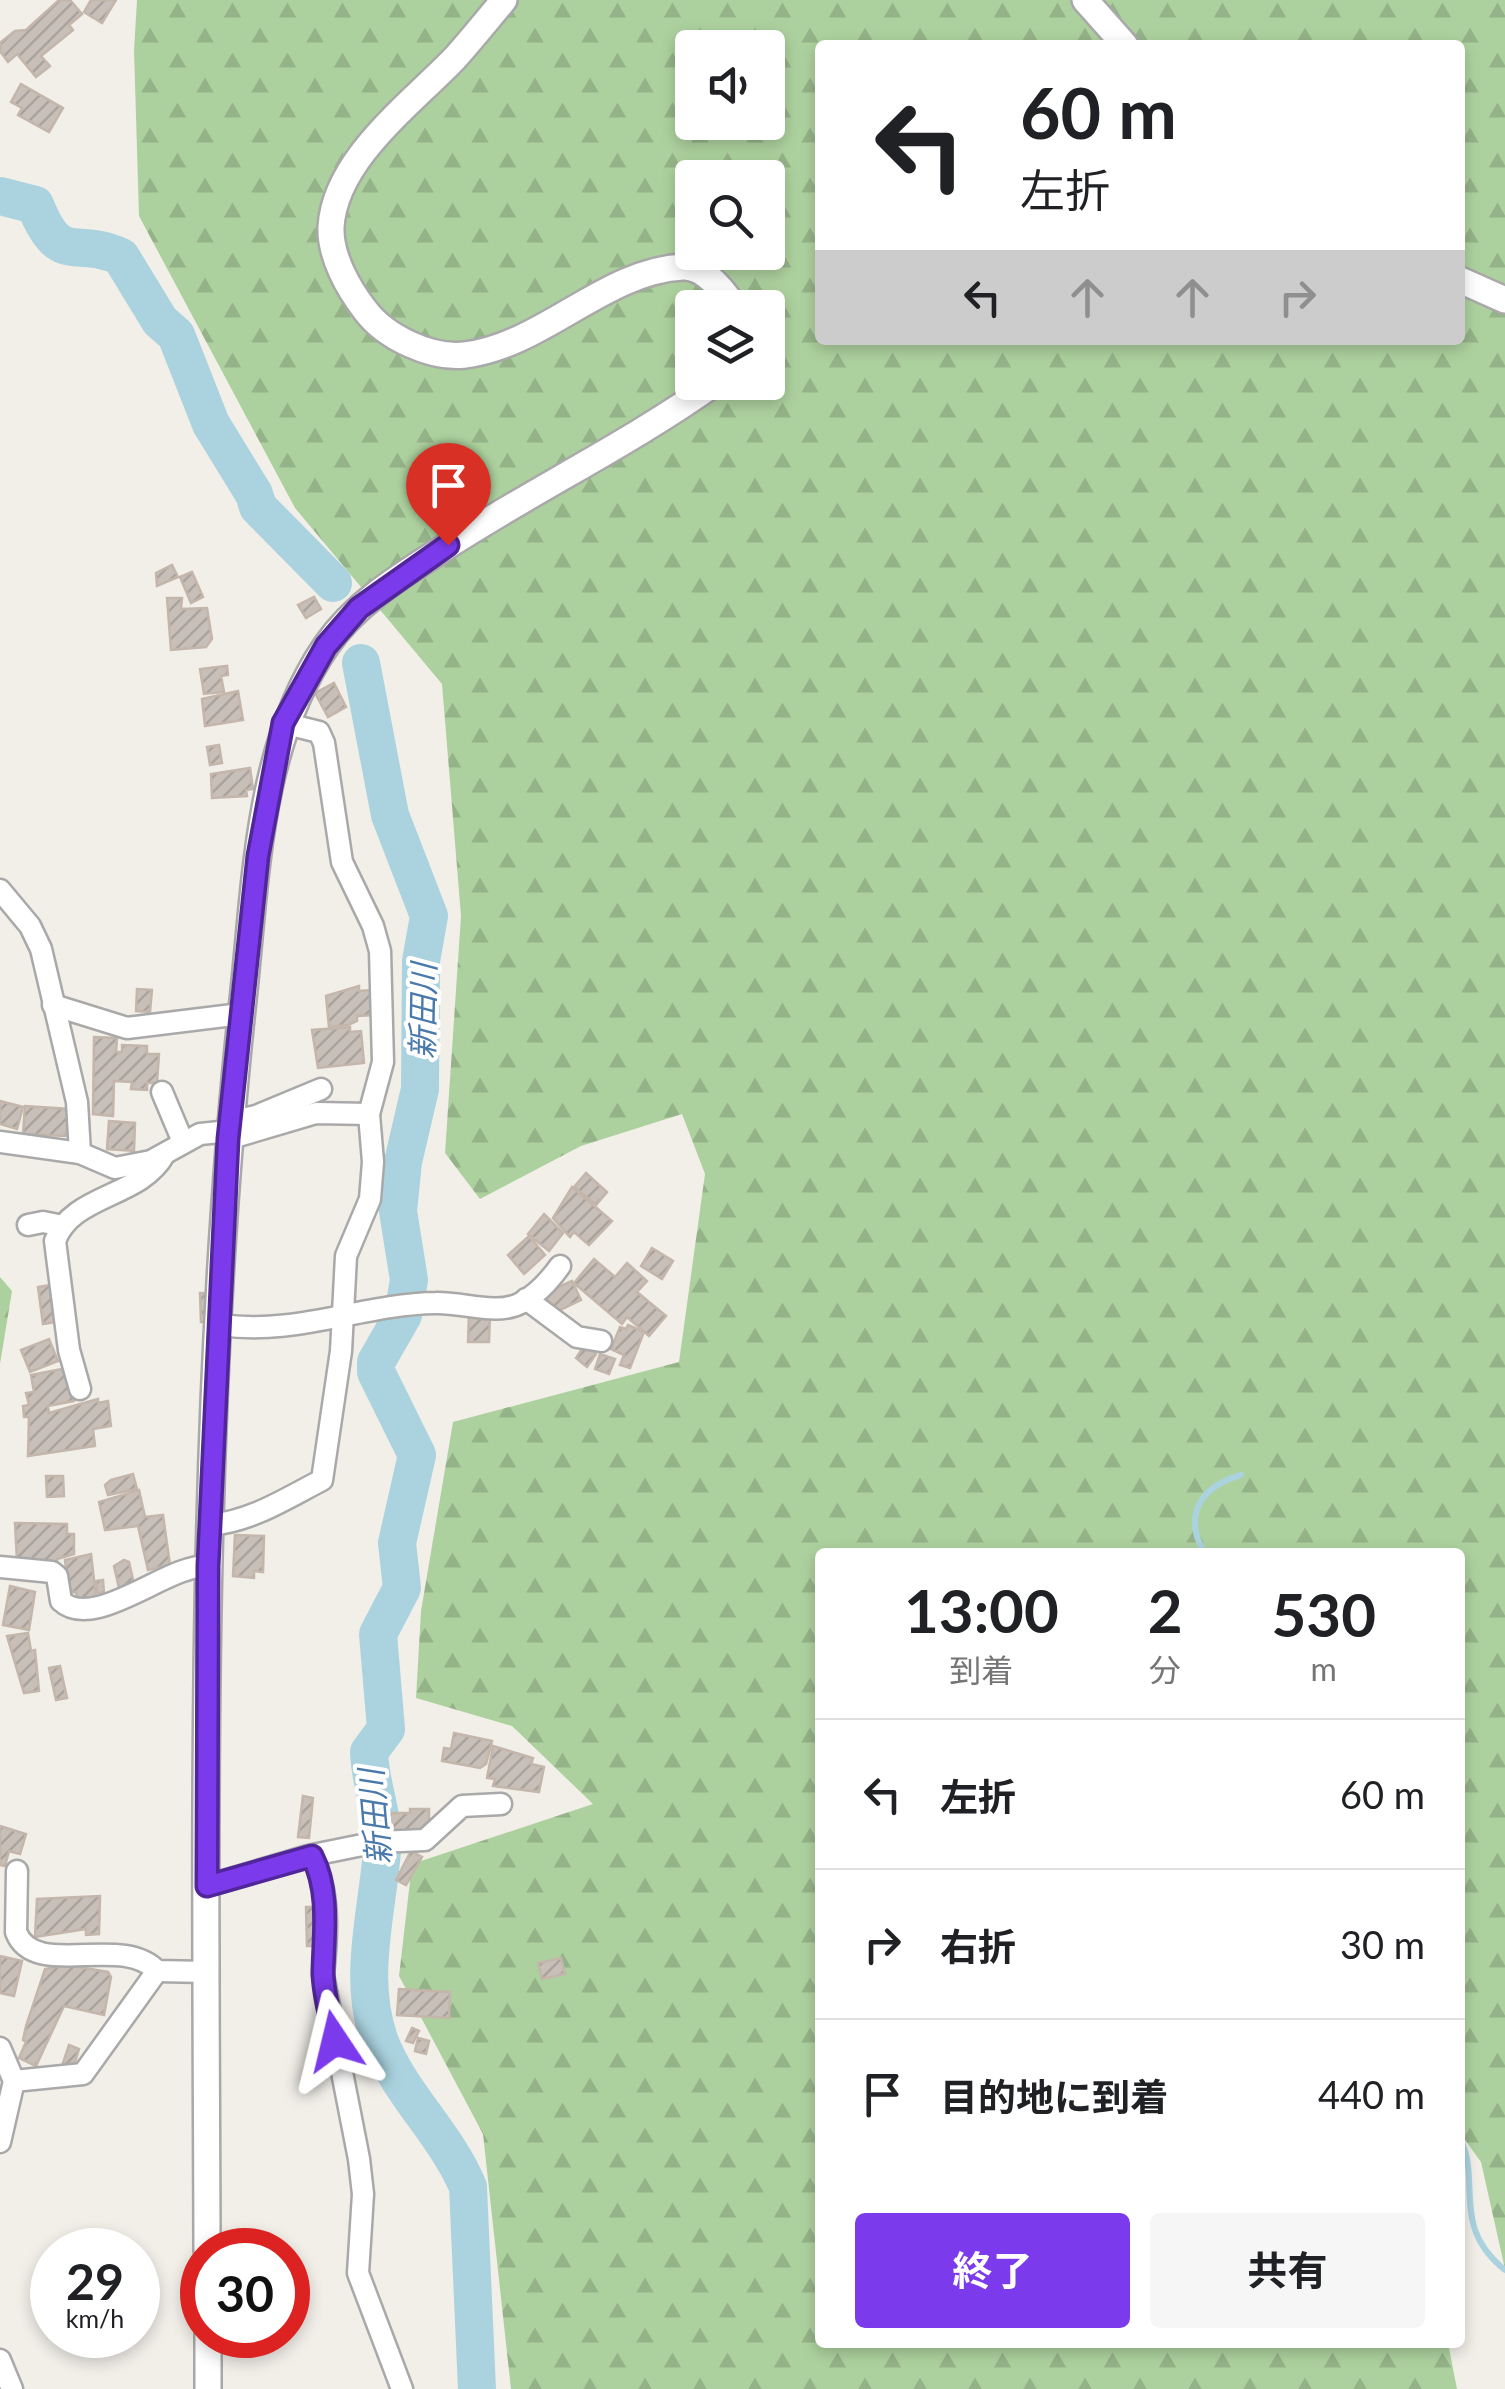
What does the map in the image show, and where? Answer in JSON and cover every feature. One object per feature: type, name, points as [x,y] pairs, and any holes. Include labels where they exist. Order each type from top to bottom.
[{"type":"street","points":[[504,0],[454,58],[377,133],[343,189],[331,228],[345,284],[372,319],[408,345],[463,356],[520,338],[647,274],[688,266],[721,290]]},
{"type":"street","points":[[1085,0],[1121,40]]},
{"type":"street","points":[[1465,282],[1505,300]]},
{"type":"street","points":[[208,2228],[208,1566],[229,1131],[258,856],[283,723],[326,646],[359,608],[474,528],[686,400]]},
{"type":"street","points":[[210,1525],[235,1522],[322,1480],[343,1318],[346,1256],[370,1199],[374,1162],[369,1114],[382,1062],[380,952],[373,926],[342,862],[324,742],[319,732],[283,723]]},
{"type":"street","points":[[0,890],[36,937],[77,1102],[80,1154]]},
{"type":"street","points":[[53,1005],[127,1028],[241,1014]]},
{"type":"street","points":[[229,1131],[321,1089]]},
{"type":"street","points":[[162,1092],[183,1142]]},
{"type":"street","points":[[80,1389],[69,1350],[55,1249],[63,1226],[97,1202],[138,1184],[164,1155],[183,1142],[316,1112],[369,1114]]},
{"type":"street","points":[[0,1142],[80,1154],[115,1168],[164,1155]]},
{"type":"street","points":[[28,1226],[43,1222],[63,1226]]},
{"type":"street","points":[[221,1326],[252,1330],[302,1327],[406,1306],[500,1309],[526,1299],[548,1282],[560,1266]]},
{"type":"street","points":[[526,1299],[577,1337],[601,1342]]},
{"type":"street","points":[[0,1567],[52,1572],[57,1576],[61,1600],[82,1608],[121,1601],[181,1568],[208,1566]]},
{"type":"street","points":[[207,1886],[312,1856],[432,1836],[462,1806],[500,1804]]},
{"type":"street","points":[[312,1856],[322,1889],[326,1940],[323,1975],[363,2194],[358,2273],[402,2389]]},
{"type":"street","points":[[17,1871],[16,1932],[30,1950],[45,1955],[144,1957],[157,1971],[207,1972]]},
{"type":"street","points":[[14,2081],[83,2074],[157,1971]]},
{"type":"street","points":[[0,2048],[14,2081],[0,2142]]},
{"type":"street","points":[[208,2358],[208,2389]]},
{"type":"street","points":[[0,2360],[12,2389]]},
{"type":"green space","points":[[137,0],[1505,0],[1505,2269],[1481,2162],[1465,2140],[1465,1548],[815,1548],[815,2348],[1449,2348],[1457,2389],[511,2389],[483,2134],[399,1976],[412,1864],[593,1804],[512,1726],[416,1698],[421,1611],[453,1422],[679,1362],[705,1174],[682,1114],[581,1146],[480,1199],[445,1153],[461,916],[442,684],[295,508],[139,216],[134,50]]},
{"type":"green space","points":[[0,1277],[12,1291],[0,1364]]},
{"type":"building","points":[[59,0],[70,0],[82,14],[69,25],[73,30],[41,56],[50,66],[36,77],[17,54],[8,62],[0,51],[1,42],[15,31],[26,30]]},
{"type":"building","points":[[91,0],[116,0],[102,23],[84,12]]},
{"type":"building","points":[[21,84],[63,108],[49,132],[18,115],[22,108],[11,102]]},
{"type":"building","points":[[172,565],[178,577],[157,586],[156,573]]},
{"type":"building","points":[[192,572],[203,597],[191,603],[180,577]]},
{"type":"building","points":[[314,597],[321,609],[306,618],[298,605]]},
{"type":"building","points":[[167,598],[182,598],[181,609],[207,608],[212,639],[206,647],[171,650]]},
{"type":"building","points":[[227,666],[228,675],[221,676],[224,692],[204,694],[200,669]]},
{"type":"building","points":[[334,683],[346,707],[328,717],[315,693]]},
{"type":"building","points":[[238,691],[243,720],[205,726],[202,699]]},
{"type":"building","points":[[219,745],[222,763],[210,765],[207,747]]},
{"type":"building","points":[[250,768],[253,789],[246,790],[247,796],[212,798],[211,774]]},
{"type":"building","points":[[359,986],[359,991],[371,990],[373,1015],[357,1016],[357,1021],[348,1025],[329,1027],[326,996]]},
{"type":"building","points":[[137,989],[152,990],[150,1012],[136,1011]]},
{"type":"building","points":[[350,1027],[350,1032],[361,1031],[364,1063],[318,1068],[312,1030]]},
{"type":"building","points":[[94,1037],[117,1038],[116,1052],[122,1052],[122,1045],[147,1046],[147,1054],[159,1054],[157,1083],[147,1083],[147,1090],[131,1089],[132,1082],[114,1081],[113,1116],[93,1114]]},
{"type":"building","points":[[0,1101],[23,1107],[17,1129],[0,1124]]},
{"type":"building","points":[[25,1106],[69,1109],[66,1136],[23,1134]]},
{"type":"building","points":[[109,1121],[135,1123],[134,1151],[107,1149]]},
{"type":"building","points":[[586,1173],[607,1192],[596,1205],[574,1187]]},
{"type":"building","points":[[572,1187],[612,1221],[589,1245],[574,1232],[570,1237],[553,1218]]},
{"type":"building","points":[[544,1214],[563,1233],[549,1251],[528,1234]]},
{"type":"building","points":[[529,1236],[545,1255],[524,1274],[508,1255]]},
{"type":"building","points":[[652,1248],[673,1261],[662,1279],[641,1266]]},
{"type":"building","points":[[594,1259],[615,1277],[627,1263],[647,1281],[637,1292],[666,1316],[649,1336],[627,1317],[622,1324],[574,1283]]},
{"type":"building","points":[[572,1281],[581,1300],[554,1313],[545,1293]]},
{"type":"building","points":[[57,1284],[62,1321],[43,1324],[38,1287]]},
{"type":"building","points":[[200,1293],[217,1294],[215,1323],[201,1322]]},
{"type":"building","points":[[469,1314],[490,1314],[489,1342],[468,1342]]},
{"type":"building","points":[[628,1325],[644,1332],[630,1368],[620,1365],[624,1355],[611,1349],[620,1327],[626,1329]]},
{"type":"building","points":[[49,1339],[58,1361],[30,1372],[21,1350]]},
{"type":"building","points":[[584,1346],[596,1354],[587,1367],[576,1358]]},
{"type":"building","points":[[600,1354],[615,1359],[609,1374],[595,1369]]},
{"type":"building","points":[[67,1368],[74,1401],[48,1406],[49,1413],[98,1399],[98,1403],[108,1401],[111,1426],[93,1429],[95,1446],[28,1456],[29,1417],[24,1417],[23,1406],[29,1405],[26,1393],[34,1392],[31,1375]]},
{"type":"building","points":[[133,1474],[137,1489],[108,1495],[105,1485]]},
{"type":"building","points":[[46,1476],[63,1476],[64,1496],[47,1497]]},
{"type":"building","points":[[139,1490],[145,1517],[163,1515],[170,1565],[148,1570],[138,1526],[105,1530],[99,1502]]},
{"type":"building","points":[[15,1523],[67,1524],[67,1534],[74,1534],[74,1554],[57,1559],[57,1565],[17,1561]]},
{"type":"building","points":[[235,1535],[264,1536],[263,1572],[254,1571],[254,1578],[233,1576]]},
{"type":"building","points":[[91,1554],[96,1597],[77,1599],[76,1592],[69,1593],[65,1560]]},
{"type":"building","points":[[124,1560],[129,1562],[134,1584],[119,1588],[114,1566]]},
{"type":"building","points":[[103,1580],[104,1593],[97,1593],[96,1581]]},
{"type":"building","points":[[10,1586],[35,1592],[29,1630],[3,1625]]},
{"type":"building","points":[[28,1633],[31,1651],[35,1650],[39,1691],[24,1693],[7,1636]]},
{"type":"building","points":[[60,1666],[67,1698],[56,1700],[49,1668]]},
{"type":"building","points":[[454,1733],[492,1741],[486,1764],[480,1768],[442,1761],[444,1748],[451,1749]]},
{"type":"building","points":[[493,1746],[533,1758],[531,1764],[544,1767],[539,1792],[493,1786],[495,1779],[487,1778]]},
{"type":"building","points":[[303,1796],[313,1798],[309,1838],[298,1837]]},
{"type":"building","points":[[410,1809],[429,1809],[429,1830],[389,1834],[389,1813],[410,1813]]},
{"type":"building","points":[[0,1826],[26,1834],[20,1854],[9,1851],[5,1866],[0,1865]]},
{"type":"building","points":[[411,1851],[422,1857],[406,1885],[396,1880]]},
{"type":"building","points":[[100,1896],[99,1934],[86,1935],[86,1929],[35,1937],[37,1899]]},
{"type":"building","points":[[306,1907],[318,1907],[319,1946],[307,1946]]},
{"type":"building","points":[[0,1956],[22,1961],[14,1996],[0,1993]]},
{"type":"building","points":[[561,1958],[565,1974],[542,1979],[538,1963]]},
{"type":"building","points":[[67,1965],[108,1972],[111,1977],[104,2015],[64,2006],[36,2066],[19,2058],[26,2042],[26,2026],[45,1969]]},
{"type":"building","points":[[399,1989],[450,1992],[449,2018],[397,2015]]},
{"type":"building","points":[[412,2028],[419,2031],[413,2043],[406,2041]]},
{"type":"building","points":[[418,2038],[429,2041],[426,2054],[415,2051]]},
{"type":"building","points":[[69,2045],[79,2049],[73,2069],[62,2066]]},
{"type":"waterway","name":"新田川","points":[[0,196],[35,205],[44,225],[61,244],[121,257],[160,321],[176,335],[211,424],[258,507],[333,583]]},
{"type":"waterway","name":"新田川","points":[[361,663],[390,815],[429,916],[421,961],[420,1089],[403,1162],[398,1211],[409,1280],[403,1315],[376,1362],[376,1372],[417,1455],[397,1543],[402,1588],[378,1634],[386,1729],[369,1752],[382,1838],[370,1994],[373,2018],[389,2061],[448,2149],[468,2187],[477,2389]]},
{"type":"waterway","points":[[1202,1548],[1195,1525],[1200,1503],[1216,1486],[1241,1475]]},
{"type":"waterway","points":[[1465,2151],[1472,2220],[1488,2254],[1505,2270]]},
{"type":"route","points":[[335,2041],[323,1975],[326,1940],[322,1889],[312,1856],[207,1886],[208,1566],[228,1139],[258,856],[283,723],[326,646],[359,608],[448,545]]}]
